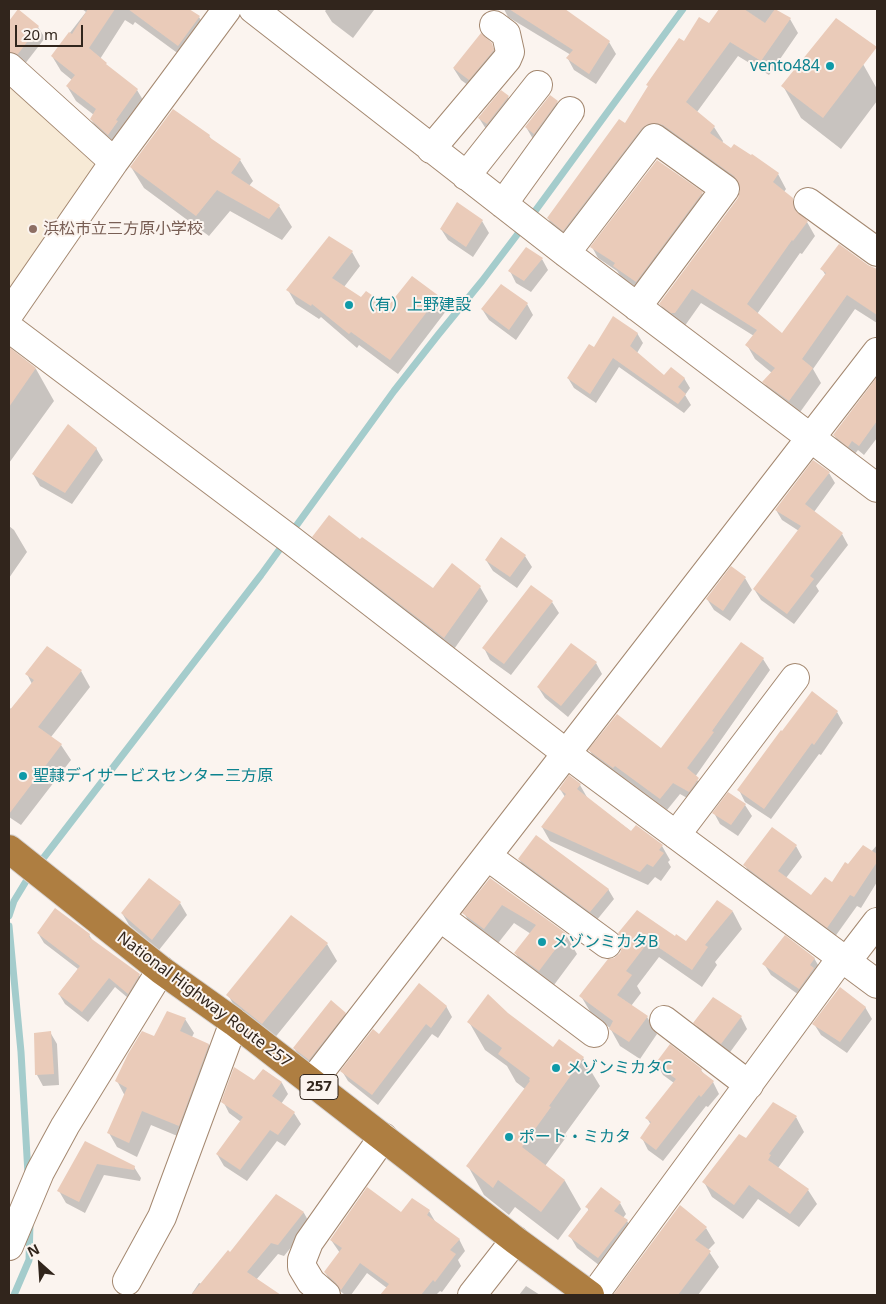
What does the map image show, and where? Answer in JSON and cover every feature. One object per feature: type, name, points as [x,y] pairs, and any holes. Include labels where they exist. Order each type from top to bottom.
[{"type":"highway","name":"National Highway Route 257","points":[[14,858],[48,879],[161,970],[234,1022],[515,1240],[592,1295]]},
{"type":"street","points":[[9,314],[114,162],[227,9]]},
{"type":"street","points":[[253,9],[566,253],[877,488]]},
{"type":"street","points":[[431,149],[507,59],[510,52],[506,34],[494,24]]},
{"type":"street","points":[[9,67],[114,162]]},
{"type":"street","points":[[466,176],[538,85]]},
{"type":"street","points":[[523,219],[570,111]]},
{"type":"street","points":[[566,253],[654,138],[725,189],[637,307]]},
{"type":"street","points":[[808,202],[877,252]]},
{"type":"street","points":[[9,328],[282,533],[566,753],[877,984]]},
{"type":"street","points":[[312,1082],[877,352]]},
{"type":"street","points":[[676,835],[795,678]]},
{"type":"street","points":[[488,856],[607,944]]},
{"type":"street","points":[[440,917],[594,1033]]},
{"type":"street","points":[[592,1295],[844,959],[877,922]]},
{"type":"street","points":[[12,1237],[40,1172],[65,1126],[161,970]]},
{"type":"street","points":[[664,1020],[749,1085]]},
{"type":"street","points":[[127,1280],[162,1217],[234,1022]]},
{"type":"street","points":[[326,1295],[311,1282],[302,1267],[302,1260],[309,1242],[383,1137]]},
{"type":"street","points":[[472,1295],[515,1240]]},
{"type":"shaded area","name":"浜松市立三方原小学校","points":[[9,82],[104,160],[9,298]]},
{"type":"building","points":[[18,9],[39,26],[18,54],[9,52],[9,21]]},
{"type":"building","points":[[88,9],[115,9],[89,48],[138,89],[108,135],[90,119],[96,109],[66,86],[75,75],[51,56],[69,32],[72,34]]},
{"type":"building","points":[[128,9],[189,9],[200,16],[178,46]]},
{"type":"building","points":[[509,9],[565,9],[610,41],[589,74],[566,58],[573,50]]},
{"type":"building","points":[[719,9],[744,9],[765,23],[775,9],[791,18],[761,61],[730,42],[686,102],[715,126],[710,133],[731,148],[734,144],[752,154],[779,173],[773,182],[793,198],[794,209],[808,221],[792,240],[747,304],[782,333],[826,273],[820,269],[839,244],[868,265],[877,269],[877,315],[847,295],[802,359],[813,368],[789,401],[762,382],[775,368],[745,345],[757,330],[692,289],[675,313],[671,313],[659,304],[738,198],[740,191],[739,183],[734,176],[663,125],[656,123],[648,124],[642,128],[563,231],[547,218],[619,119],[625,123],[648,86],[646,85],[679,38],[684,41],[699,17],[709,23]]},
{"type":"building","name":"vento484","points":[[836,18],[877,47],[823,118],[781,86]]},
{"type":"building","points":[[481,33],[492,43],[494,50],[469,80],[453,68]]},
{"type":"building","points":[[501,90],[509,96],[487,124],[478,118]]},
{"type":"building","points":[[550,95],[558,101],[534,134],[525,127]]},
{"type":"building","points":[[173,109],[241,159],[231,173],[280,205],[269,219],[217,190],[196,216],[130,167]]},
{"type":"building","points":[[657,160],[703,192],[636,282],[613,266],[615,263],[590,247]]},
{"type":"building","points":[[457,202],[483,220],[466,247],[440,229]]},
{"type":"building","points":[[329,236],[353,251],[332,278],[361,297],[366,291],[388,306],[412,276],[439,296],[390,360],[351,332],[349,334],[312,304],[311,306],[286,290]]},
{"type":"building","points":[[526,247],[543,258],[524,281],[508,271]]},
{"type":"building","points":[[501,284],[528,303],[509,330],[481,309]]},
{"type":"building","points":[[613,316],[638,333],[630,346],[664,375],[671,367],[685,378],[678,387],[686,394],[678,404],[613,358],[590,394],[567,378],[589,344],[594,347]]},
{"type":"building","points":[[9,347],[36,368],[9,407]]},
{"type":"building","points":[[877,377],[877,421],[859,446],[852,441],[848,447],[833,435]]},
{"type":"building","points":[[68,424],[97,448],[65,493],[32,474]]},
{"type":"building","points":[[813,460],[830,472],[805,504],[843,533],[810,576],[814,579],[787,614],[753,589],[801,526],[775,510]]},
{"type":"building","points":[[329,515],[360,539],[362,537],[433,588],[452,563],[481,586],[444,638],[312,537]]},
{"type":"building","points":[[501,537],[526,555],[510,577],[485,560]]},
{"type":"building","points":[[731,566],[746,577],[723,611],[706,599]]},
{"type":"building","points":[[531,585],[553,601],[504,664],[482,648]]},
{"type":"building","points":[[741,642],[764,658],[687,768],[699,778],[689,792],[673,783],[660,799],[615,766],[613,768],[588,750],[617,714],[661,748]]},
{"type":"building","points":[[571,643],[597,662],[561,706],[537,687]]},
{"type":"building","points":[[47,646],[82,670],[38,727],[62,744],[9,814],[9,711],[34,680],[25,674]]},
{"type":"building","points":[[812,691],[838,711],[764,809],[737,790]]},
{"type":"building","points":[[569,775],[581,784],[577,789],[631,831],[636,825],[663,845],[659,850],[664,853],[653,867],[647,864],[640,872],[541,827],[566,794],[559,789]]},
{"type":"building","points":[[728,792],[746,804],[731,825],[712,813]]},
{"type":"building","points":[[772,827],[797,845],[778,871],[811,895],[825,877],[832,882],[845,862],[848,864],[863,845],[877,854],[877,862],[854,897],[850,895],[827,928],[743,865]]},
{"type":"building","points":[[536,835],[609,889],[590,912],[518,859]]},
{"type":"building","points":[[149,878],[181,902],[152,940],[121,913]]},
{"type":"building","points":[[490,878],[567,934],[539,971],[514,953],[536,925],[502,905],[484,929],[462,913]]},
{"type":"building","points":[[717,900],[733,911],[705,945],[708,947],[692,970],[649,941],[626,971],[632,975],[617,995],[648,1016],[629,1042],[609,1029],[613,1021],[579,996],[608,959],[614,958],[620,953],[623,945],[618,933],[637,910],[675,936],[676,934],[686,941]]},
{"type":"building","points":[[55,908],[90,934],[89,937],[140,974],[128,994],[109,978],[82,1012],[58,994],[80,966],[37,933]]},
{"type":"building","points":[[291,915],[328,943],[262,1024],[226,995]]},
{"type":"building","points":[[785,935],[815,958],[810,965],[814,968],[799,989],[762,964]]},
{"type":"building","points":[[419,983],[447,1006],[431,1028],[426,1024],[372,1095],[340,1071],[373,1029],[379,1034]]},
{"type":"building","points":[[840,987],[866,1007],[840,1042],[812,1024]]},
{"type":"building","points":[[488,994],[508,1013],[553,1047],[559,1039],[584,1057],[522,1147],[565,1180],[541,1212],[498,1180],[493,1188],[466,1166],[530,1081],[530,1078],[498,1054],[502,1048],[467,1022]]},
{"type":"building","points":[[713,997],[742,1016],[721,1044],[693,1023]]},
{"type":"building","points":[[331,1000],[346,1013],[309,1060],[293,1048]]},
{"type":"building","points":[[167,1011],[186,1018],[180,1031],[209,1044],[179,1126],[142,1111],[129,1143],[107,1133],[127,1088],[115,1081],[142,1031],[154,1036]]},
{"type":"building","points":[[51,1031],[54,1074],[35,1075],[34,1033]]},
{"type":"building","points":[[670,1044],[714,1081],[701,1097],[699,1095],[656,1150],[640,1138],[651,1122],[645,1118],[676,1079],[655,1064]]},
{"type":"building","points":[[234,1067],[254,1080],[263,1069],[282,1082],[272,1096],[295,1112],[278,1135],[270,1130],[240,1170],[216,1154],[243,1117],[221,1102]]},
{"type":"building","points":[[773,1102],[797,1116],[769,1154],[771,1155],[768,1160],[809,1189],[790,1214],[749,1185],[734,1205],[702,1182],[739,1134],[746,1138]]},
{"type":"building","points":[[85,1141],[135,1166],[134,1170],[97,1164],[79,1202],[57,1191]]},
{"type":"building","points":[[367,1187],[401,1212],[412,1198],[430,1210],[427,1215],[460,1239],[450,1250],[456,1254],[435,1282],[433,1280],[421,1295],[380,1295],[389,1284],[360,1263],[341,1290],[324,1272],[342,1248],[330,1240]]},
{"type":"building","points":[[601,1187],[621,1202],[614,1211],[628,1220],[598,1258],[568,1236],[589,1209],[585,1207]]},
{"type":"building","points":[[276,1194],[304,1212],[278,1245],[271,1243],[247,1272],[281,1295],[191,1295],[228,1250],[230,1252]]},
{"type":"building","points":[[680,1205],[707,1227],[695,1240],[711,1251],[678,1295],[613,1295]]},
{"type":"waterway","points":[[530,218],[683,9]]},
{"type":"waterway","points":[[291,533],[394,391],[523,227]]},
{"type":"waterway","points":[[38,865],[285,542]]},
{"type":"waterway","points":[[9,916],[14,901],[31,873]]},
{"type":"waterway","points":[[9,926],[21,1052],[28,1174]]},
{"type":"waterway","points":[[14,1295],[29,1260],[30,1223]]},
{"type":"place","name":"vento484","points":[[830,66]]},
{"type":"place","name":"浜松市立三方原小学校","points":[[33,229]]},
{"type":"place","name":"（有）上野建設","points":[[349,305]]},
{"type":"place","name":"聖隷デイサービスセンター三方原","points":[[23,776]]},
{"type":"place","name":"メゾンミカタB","points":[[542,942]]},
{"type":"place","name":"メゾンミカタC","points":[[556,1068]]},
{"type":"place","name":"ポート・ミカタ","points":[[509,1137]]}]
